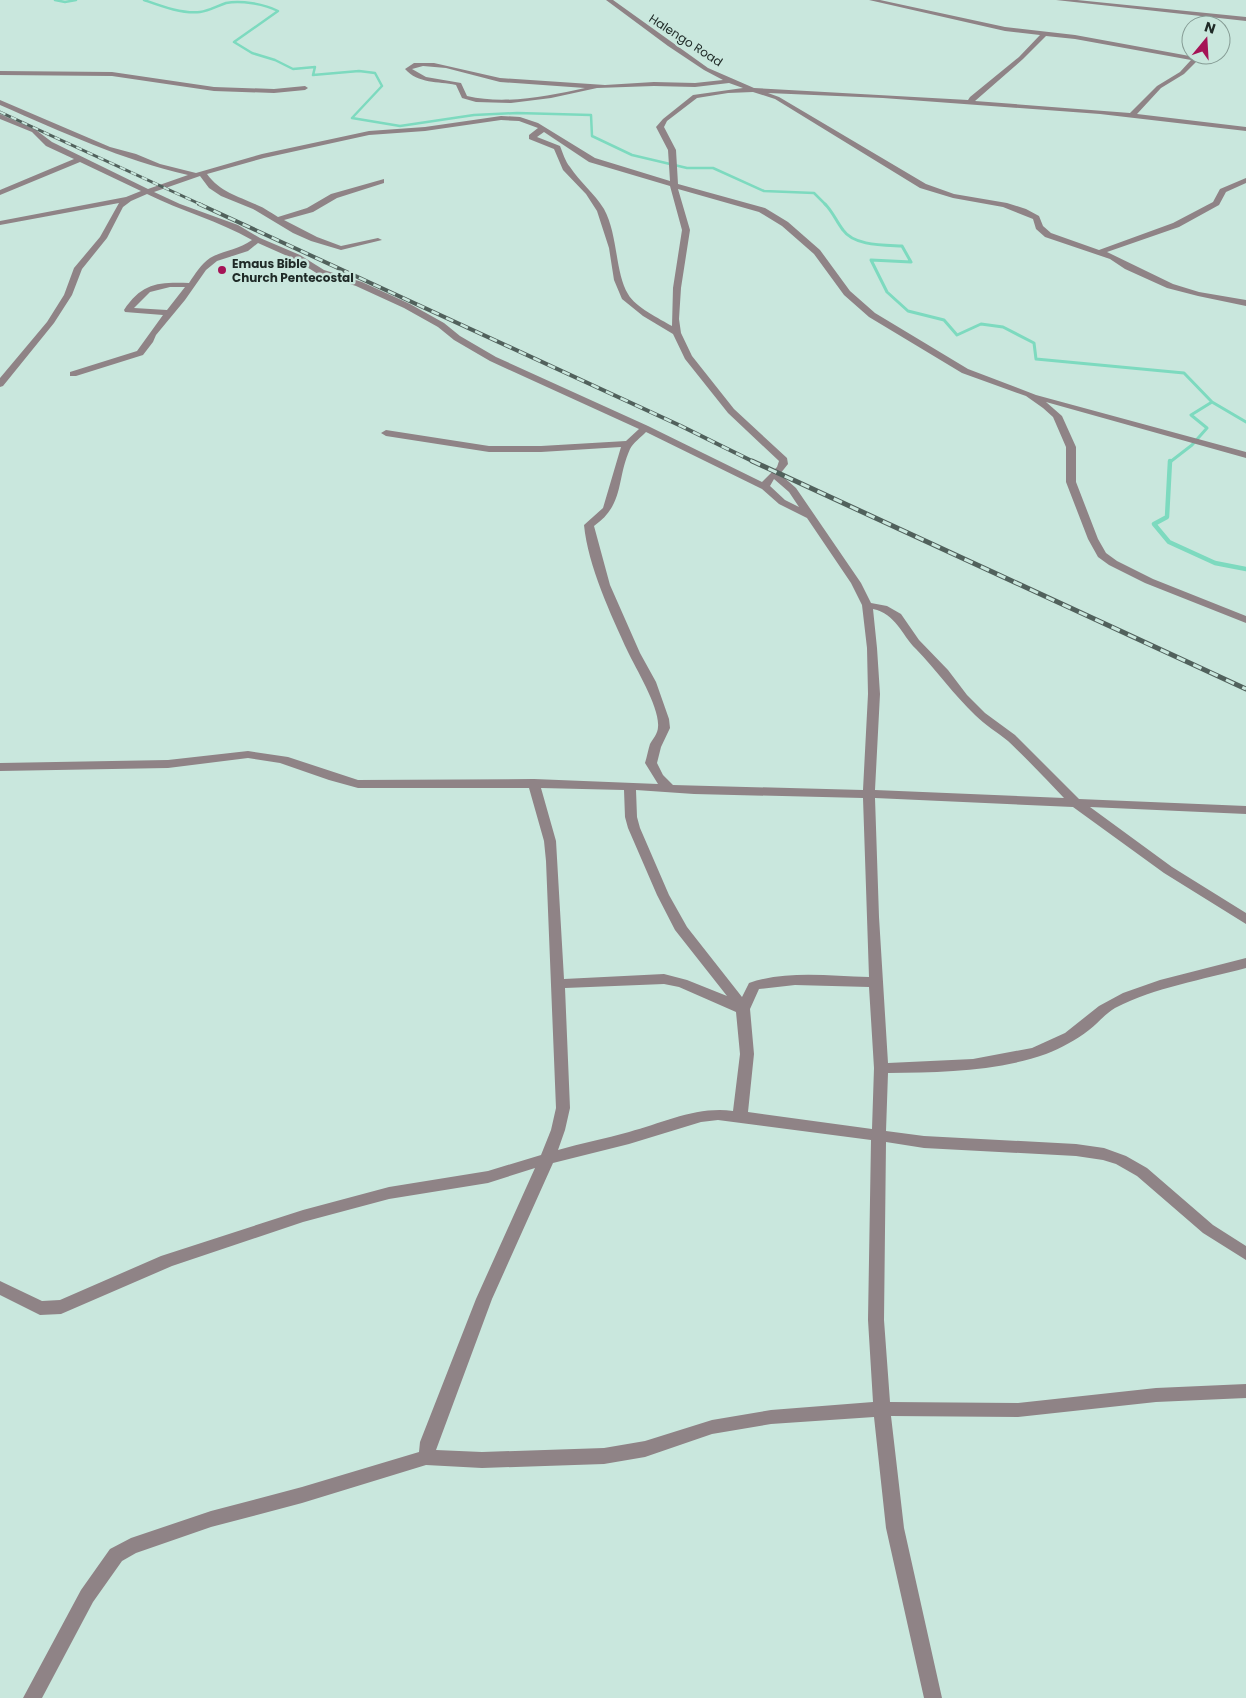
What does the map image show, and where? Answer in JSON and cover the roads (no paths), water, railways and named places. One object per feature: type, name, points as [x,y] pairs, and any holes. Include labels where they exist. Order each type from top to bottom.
[{"type":"street","name":"Halengo Road","points":[[609,0],[706,69],[728,81],[755,90]]},
{"type":"street","points":[[872,0],[986,26],[1181,54]]},
{"type":"street","points":[[1059,0],[1214,20],[1246,19]]},
{"type":"street","points":[[971,103],[972,98],[1021,58],[1044,33]]},
{"type":"street","points":[[599,86],[559,96],[477,100],[464,97],[459,84],[425,79],[410,72],[408,69],[412,66],[424,65],[460,69],[497,80],[599,86],[695,85],[728,81]]},
{"type":"street","points":[[1132,115],[1159,87],[1182,73],[1190,65]]},
{"type":"street","points":[[0,73],[112,74],[214,89],[274,91],[305,88]]},
{"type":"street","points":[[755,90],[784,102],[923,186],[953,196],[990,202],[1024,211],[1036,218],[1040,229],[1048,235],[1100,252],[1170,286],[1214,298],[1246,303]]},
{"type":"street","points":[[765,487],[767,482],[784,465],[783,458],[731,411],[688,357],[677,333],[675,319],[677,288],[686,230],[674,184],[672,150],[660,127],[665,120],[695,96],[728,91],[755,90],[883,96],[1132,115],[1246,129]]},
{"type":"street","points":[[0,102],[107,149],[133,156],[158,166],[199,174],[220,192],[256,207],[296,231],[338,248],[378,240]]},
{"type":"street","points":[[0,116],[34,131],[49,144],[147,192],[177,206],[239,229],[321,272],[359,284],[407,306],[441,324],[457,338],[493,359],[645,428],[765,487],[782,502],[810,516]]},
{"type":"street","points":[[0,223],[128,199],[199,174],[274,153],[369,133],[425,129],[501,118],[520,119],[542,127],[596,162],[762,210],[785,224],[816,252],[847,294],[872,315],[958,368],[1029,394],[1246,455]]},
{"type":"street","points":[[542,127],[540,132],[532,137],[557,148],[566,168],[589,193],[600,212],[613,248],[618,280],[625,297],[646,314],[677,333]]},
{"type":"street","points":[[0,192],[80,159]]},
{"type":"street","points":[[1100,252],[1176,225],[1216,203],[1223,191],[1246,180]]},
{"type":"street","points":[[277,220],[310,210],[334,196],[381,181]]},
{"type":"street","points":[[0,384],[50,323],[68,295],[78,268],[103,238],[120,206],[128,199]]},
{"type":"street","points":[[73,374],[140,353],[182,298],[198,273],[208,263],[214,259],[245,250],[257,240]]},
{"type":"street","points":[[169,313],[128,310],[139,294],[148,288],[189,285]]},
{"type":"street","points":[[1029,394],[1046,406],[1062,424],[1071,447],[1071,482],[1093,539],[1102,555],[1149,582],[1246,620]]},
{"type":"street","points":[[645,428],[628,444],[608,508],[603,515],[589,525],[590,535],[610,599],[657,700],[664,728],[654,747],[651,763],[658,777],[669,788]]},
{"type":"street","points":[[386,433],[462,446],[497,449],[628,444]]},
{"type":"street","points":[[775,475],[793,490],[856,582],[867,605],[874,668],[869,794],[872,917],[881,1068],[876,1226],[876,1320],[882,1409],[896,1528],[933,1698]]},
{"type":"street","points":[[867,605],[882,608],[897,616],[915,642],[944,672],[963,697],[980,714],[1011,738],[1076,803],[1168,870],[1226,905],[1246,920]]},
{"type":"street","points":[[0,767],[149,765],[257,754],[275,757],[330,778],[358,784],[534,783],[869,794],[1246,810]]},
{"type":"street","points":[[426,1457],[429,1442],[484,1299],[547,1159],[558,1130],[563,1108],[550,841],[534,783]]},
{"type":"street","points":[[630,786],[631,817],[634,828],[659,887],[682,930],[743,1009]]},
{"type":"street","points":[[881,1068],[990,1062],[1026,1055],[1048,1048],[1066,1038],[1083,1027],[1097,1013],[1127,997],[1246,963]]},
{"type":"street","points":[[558,984],[664,979],[682,984],[743,1009]]},
{"type":"street","points":[[740,1115],[747,1054],[743,1009],[754,986],[766,982],[799,980],[877,982]]},
{"type":"street","points":[[0,1288],[40,1308],[61,1307],[167,1261],[304,1216],[388,1193],[488,1177],[701,1116],[718,1114],[740,1115],[775,1123],[924,1142],[1076,1150],[1112,1157],[1142,1172],[1208,1229],[1246,1254]]},
{"type":"street","points":[[32,1698],[87,1596],[116,1555],[131,1546],[211,1519],[302,1495],[426,1457],[482,1460],[604,1456],[645,1449],[712,1427],[740,1421],[882,1409],[1018,1410],[1164,1395],[1246,1391]]},
{"type":"waterway","points":[[55,0],[65,2],[76,0]]},
{"type":"waterway","points":[[144,0],[186,12],[210,10],[226,3],[238,2],[259,5],[278,11],[234,42],[252,53],[275,60],[293,69],[315,67],[313,75],[359,71],[375,73],[382,86],[352,118],[400,126],[474,115],[517,113],[591,115],[592,136],[632,155],[687,168],[713,168],[764,191],[814,193],[825,204]]},
{"type":"waterway","points":[[825,204],[843,230],[854,239],[870,244],[902,246],[911,262],[871,260],[887,292],[908,311],[944,320],[957,335],[981,324],[1003,327],[1034,343],[1036,359],[1184,373],[1212,402]]},
{"type":"waterway","points":[[1170,462],[1192,445],[1207,428],[1191,415],[1212,402]]},
{"type":"waterway","points":[[1212,402],[1246,422]]},
{"type":"waterway","points":[[1170,461],[1167,517],[1154,524],[1169,542],[1215,563],[1246,569]]},
{"type":"railway","points":[[0,112],[202,205]]},
{"type":"railway","points":[[199,204],[681,426],[754,462]]},
{"type":"railway","points":[[752,461],[1246,689]]},
{"type":"place","name":"Emaus Bible Church Pentecostal","points":[[222,270]]}]
